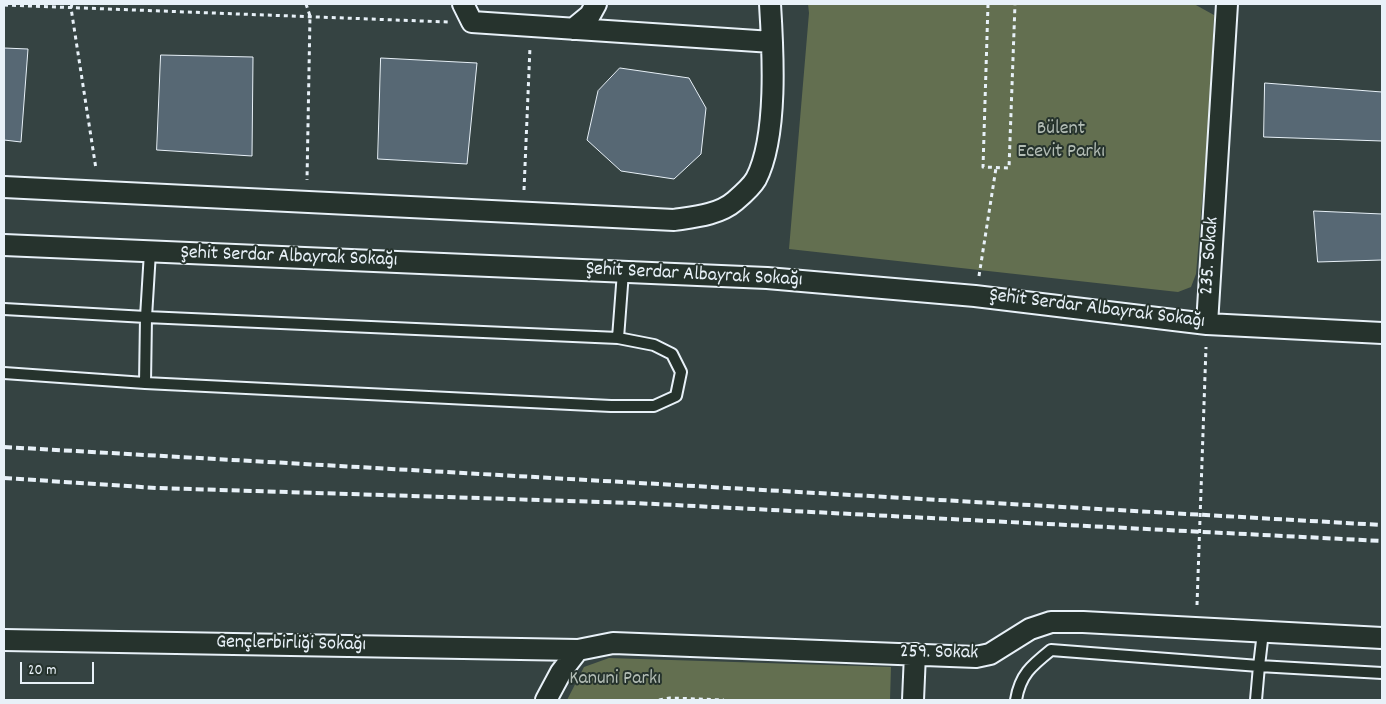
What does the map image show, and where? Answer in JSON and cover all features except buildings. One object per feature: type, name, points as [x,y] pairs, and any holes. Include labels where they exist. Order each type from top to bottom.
[{"type":"street","points":[[463,4],[472,22],[772,42]]},
{"type":"street","points":[[574,29],[590,15],[596,4]]},
{"type":"street","points":[[4,187],[674,220],[708,215],[734,202],[756,180],[766,154],[771,116],[772,42],[770,4]]},
{"type":"street","name":"235. Sokak","points":[[1207,324],[1227,4]]},
{"type":"street","name":"Şehit Serdar Albayrak Sokağı","points":[[4,245],[767,278],[975,296],[1207,324],[1382,333]]},
{"type":"street","name":"259. Sokak","points":[[578,650],[612,643],[976,657],[990,654],[1030,629],[1051,622],[1084,622],[1382,638]]},
{"type":"street","name":"Gençlerbirliği Sokağı","points":[[4,640],[578,650]]},
{"type":"street","points":[[546,700],[561,672],[578,650]]},
{"type":"street","points":[[912,700],[915,654]]},
{"type":"lane","points":[[145,383],[146,317],[150,252]]},
{"type":"lane","points":[[618,338],[623,272]]},
{"type":"lane","points":[[4,309],[618,338],[654,345],[672,354],[681,372],[676,396],[654,406],[611,406],[145,383],[4,374]]},
{"type":"lane","points":[[1256,700],[1263,632]]},
{"type":"lane","points":[[1016,700],[1018,687],[1031,666],[1051,650],[1259,666],[1382,673]]},
{"type":"path","points":[[306,4],[310,16],[307,202]]},
{"type":"path","points":[[988,4],[983,167],[996,168],[1009,168],[1015,4]]},
{"type":"path","points":[[4,5],[472,22]]},
{"type":"path","points":[[71,6],[100,191]]},
{"type":"path","points":[[523,212],[531,26]]},
{"type":"path","points":[[975,296],[996,168]]},
{"type":"path","name":"235. Sokak","points":[[1197,628],[1207,324]]},
{"type":"path","points":[[659,700],[670,698],[724,700]]},
{"type":"green space","name":"Bülent Ecevit Parkı","points":[[808,4],[1194,4],[1214,15],[1209,120],[1196,274],[1191,287],[1178,292],[789,249],[809,13]]},
{"type":"green space","name":"Kanuni Parkı","points":[[609,658],[891,667],[890,700],[567,700],[584,667]]},
{"type":"railway","points":[[4,447],[1382,525]]},
{"type":"railway","points":[[4,478],[157,488],[635,503],[1382,541]]}]
